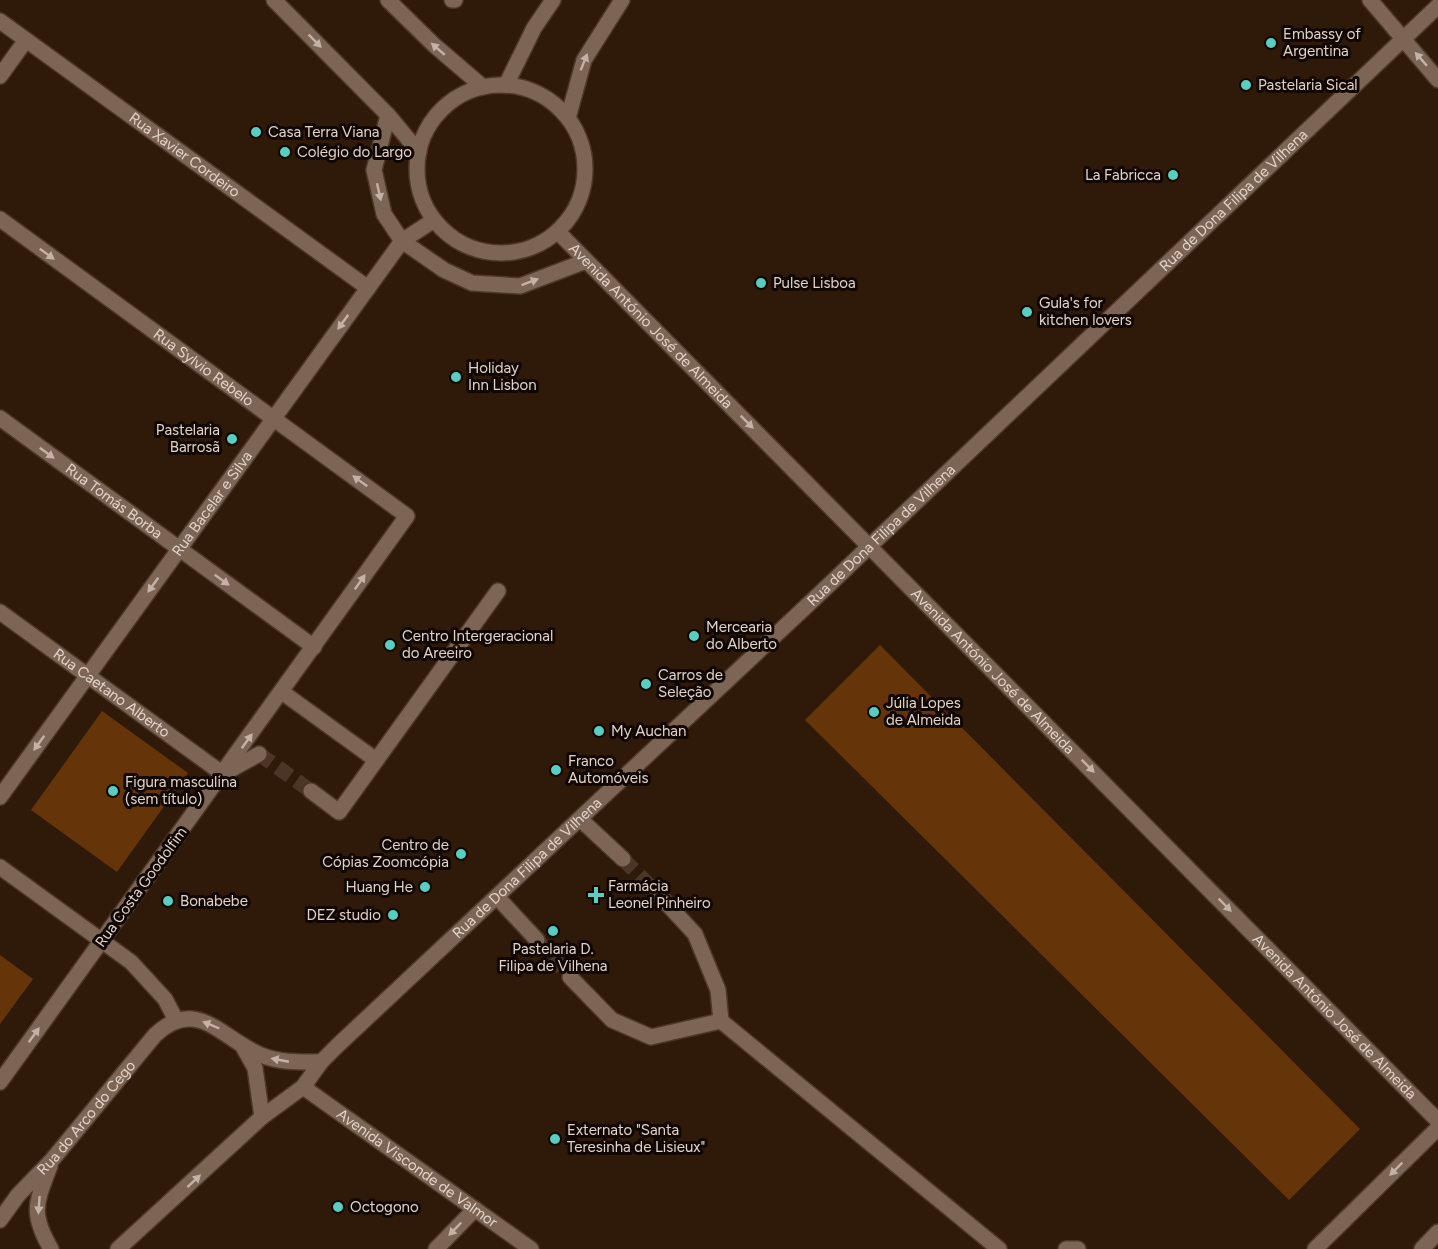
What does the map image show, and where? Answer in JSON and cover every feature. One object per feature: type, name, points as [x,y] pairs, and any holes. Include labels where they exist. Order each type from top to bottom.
[{"type":"street","points":[[274,0],[388,115],[419,152]]},
{"type":"street","points":[[388,0],[434,45],[483,87]]},
{"type":"street","points":[[506,85],[534,28],[553,0]]},
{"type":"street","points":[[568,118],[584,60],[622,0]]},
{"type":"street","points":[[1370,0],[1438,80]]},
{"type":"street","name":"Rua de Dona Filipa de Vilhena","points":[[262,1117],[303,1087],[321,1062],[1438,6]]},
{"type":"street","name":"Rua Xavier Cordeiro","points":[[0,21],[368,288]]},
{"type":"street","points":[[0,76],[26,40]]},
{"type":"street","points":[[506,85],[530,90],[551,101],[568,118],[580,140],[584,155],[584,187],[576,210],[558,232],[542,243],[520,252],[496,253],[472,248],[451,237],[434,220],[417,176],[419,152],[427,129],[441,110],[460,95],[483,87],[506,85]]},
{"type":"street","points":[[388,115],[374,170],[384,214],[402,240],[444,270],[472,283],[520,286],[586,261]]},
{"type":"street","name":"Rua Sylvio Rebelo","points":[[0,219],[407,516]]},
{"type":"street","name":"Rua Bacelar e Silva","points":[[0,797],[402,240],[434,220]]},
{"type":"street","name":"Avenida António José de Almeida","points":[[558,232],[1433,1116]]},
{"type":"street","name":"Rua Tomás Borba","points":[[0,418],[314,647]]},
{"type":"street","name":"Rua Costa Goodolfim","points":[[0,1082],[407,516]]},
{"type":"street","points":[[311,791],[339,812],[498,591]]},
{"type":"street","name":"Rua Caetano Alberto","points":[[0,612],[222,774]]},
{"type":"street","points":[[282,692],[376,760]]},
{"type":"street","points":[[222,774],[259,754]]},
{"type":"street","points":[[580,819],[623,859]]},
{"type":"street","points":[[0,867],[102,941],[152,982],[165,999],[176,1020],[198,1019],[224,1030],[260,1055],[279,1060],[321,1062]]},
{"type":"street","points":[[657,893],[695,934],[718,990],[721,1021],[999,1249]]},
{"type":"street","points":[[497,897],[537,940]]},
{"type":"street","points":[[570,976],[612,1020],[651,1037],[686,1031],[721,1021]]},
{"type":"street","name":"Rua do Arco do Cego","points":[[0,1220],[18,1195],[52,1160],[154,1035],[176,1020]]},
{"type":"street","points":[[118,1249],[262,1117],[255,1068],[242,1044]]},
{"type":"street","name":"Avenida Visconde de Valmor","points":[[303,1087],[531,1249]]},
{"type":"street","points":[[1315,1249],[1438,1128]]},
{"type":"street","points":[[51,1249],[38,1227],[37,1201],[52,1160]]},
{"type":"street","points":[[436,1249],[475,1209]]},
{"type":"street","points":[[1422,1249],[1438,1232]]},
{"type":"street","points":[[1066,1249],[1078,1249]]},
{"type":"shaded area","points":[[880,645],[1360,1129],[1289,1200],[805,720]]},
{"type":"shaded area","points":[[102,711],[188,773],[117,872],[31,810]]},
{"type":"shaded area","points":[[0,955],[33,979],[0,1024]]},
{"type":"tunnel","points":[[259,754],[311,791]]},
{"type":"tunnel","points":[[623,859],[657,893]]},
{"type":"tunnel","points":[[537,940],[570,977]]},
{"type":"place","name":"Embassy of Argentina","points":[[1271,43]]},
{"type":"place","name":"Pastelaria Sical","points":[[1246,85]]},
{"type":"place","name":"Casa Terra Viana","points":[[256,132]]},
{"type":"place","name":"Colégio do Largo","points":[[285,152]]},
{"type":"place","name":"La Fabricca","points":[[1173,175]]},
{"type":"place","name":"Pulse Lisboa","points":[[761,283]]},
{"type":"place","name":"Gula's for kitchen lovers","points":[[1027,312]]},
{"type":"place","name":"Holiday Inn Lisbon","points":[[456,377]]},
{"type":"place","name":"Pastelaria Barrosã","points":[[232,439]]},
{"type":"place","name":"Mercearia do Alberto","points":[[694,636]]},
{"type":"place","name":"Centro Intergeracional do Areeiro","points":[[390,645]]},
{"type":"place","name":"Carros de Seleção","points":[[646,684]]},
{"type":"place","name":"Júlia Lopes de Almeida","points":[[874,712]]},
{"type":"place","name":"My Auchan","points":[[599,731]]},
{"type":"place","name":"Franco Automóveis","points":[[556,770]]},
{"type":"place","name":"Figura masculina (sem título)","points":[[113,791]]},
{"type":"place","name":"Centro de Cópias Zoomcópia","points":[[461,854]]},
{"type":"place","name":"Huang He","points":[[425,887]]},
{"type":"place","name":"Farmácia Leonel Pinheiro","points":[[596,895]]},
{"type":"place","name":"Bonabebe","points":[[168,901]]},
{"type":"place","name":"DEZ studio","points":[[393,915]]},
{"type":"place","name":"Pastelaria D. Filipa de Vilhena","points":[[553,931]]},
{"type":"place","name":"Externato \"Santa Teresinha de Lisieux\"","points":[[555,1139]]},
{"type":"place","name":"Octogono","points":[[338,1207]]}]
